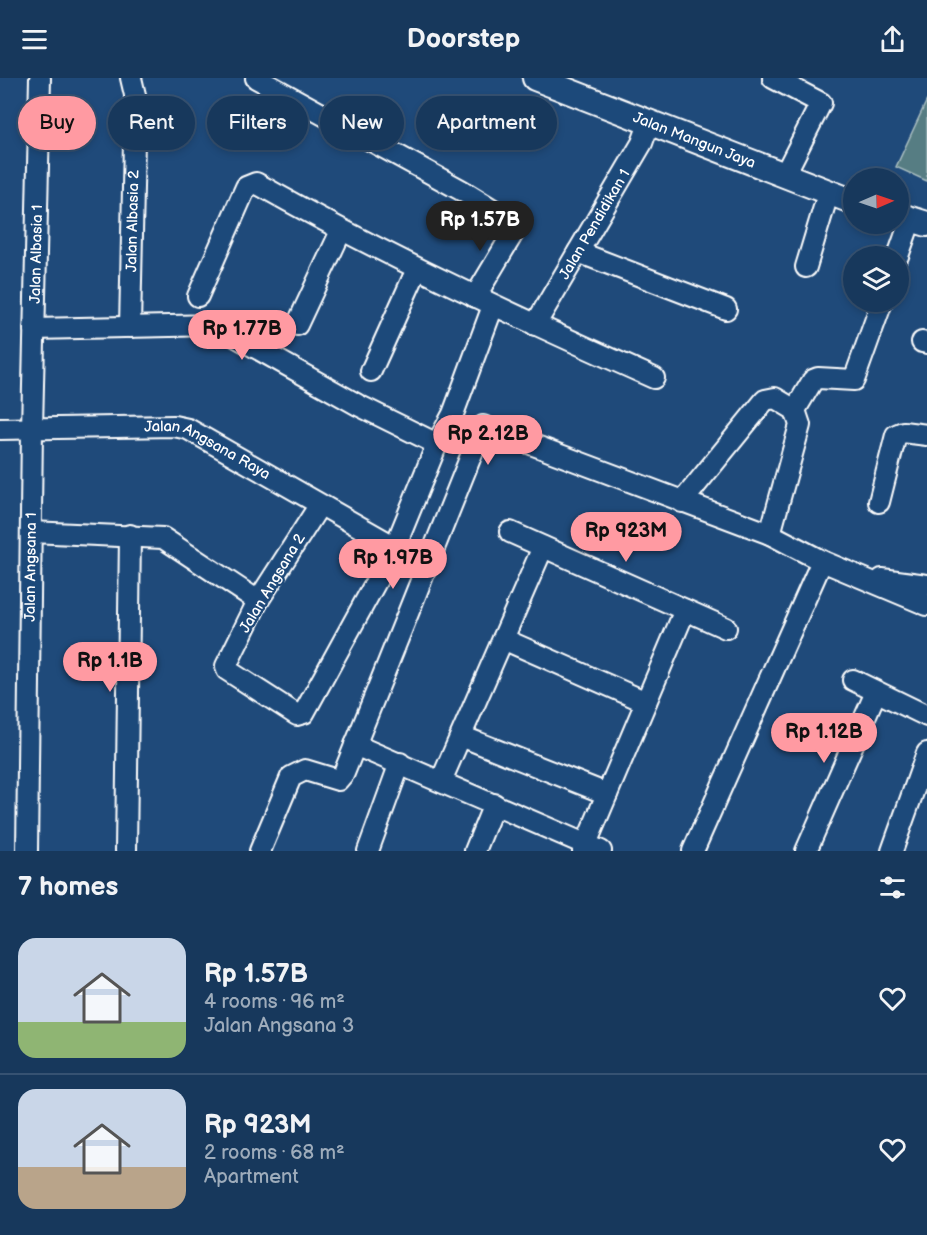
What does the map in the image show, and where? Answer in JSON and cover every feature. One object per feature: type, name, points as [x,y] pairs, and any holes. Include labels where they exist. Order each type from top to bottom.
[{"type":"street","name":"Jalan Albasia 1","points":[[32,429],[40,78]]},
{"type":"street","name":"Jalan Albasia 2","points":[[130,327],[135,95],[131,78]]},
{"type":"street","points":[[256,78],[460,190],[518,225],[484,302],[453,414],[437,444],[395,547]]},
{"type":"street","name":"Jalan Mangun Jaya","points":[[535,78],[555,83],[843,199]]},
{"type":"street","points":[[773,78],[821,103],[784,176]]},
{"type":"street","name":"Jalan Pendidikan 1","points":[[535,325],[642,143],[650,121]]},
{"type":"street","points":[[198,296],[246,187],[256,183],[341,231],[484,302],[654,378]]},
{"type":"street","points":[[806,267],[828,194]]},
{"type":"street","points":[[902,246],[912,219]]},
{"type":"street","points":[[297,326],[341,231]]},
{"type":"street","points":[[578,252],[726,309]]},
{"type":"street","points":[[371,371],[417,269]]},
{"type":"street","points":[[795,411],[813,380],[818,378],[854,380],[878,312]]},
{"type":"street","points":[[34,329],[215,325],[358,405],[437,444]]},
{"type":"street","points":[[682,502],[765,400],[775,398],[795,411],[800,425],[770,534]]},
{"type":"street","name":"Jalan Angsana Raya","points":[[0,429],[174,426],[188,429],[319,506],[395,547]]},
{"type":"street","points":[[260,851],[291,777],[305,770],[338,780],[344,773],[483,426],[770,534],[822,561],[927,605]]},
{"type":"street","name":"Jalan Angsana 1","points":[[27,851],[32,429]]},
{"type":"street","points":[[879,502],[896,435],[903,432],[927,435]]},
{"type":"street","name":"Jalan Angsana 2","points":[[319,506],[258,601],[227,661],[226,670],[297,715],[304,713],[395,547]]},
{"type":"street","points":[[31,532],[163,538],[258,601]]},
{"type":"street","points":[[510,532],[726,628]]},
{"type":"street","points":[[126,851],[130,535]]},
{"type":"street","points":[[441,781],[543,547]]},
{"type":"street","points":[[693,851],[822,561]]},
{"type":"street","points":[[855,575],[927,585]]},
{"type":"street","points":[[356,745],[494,804],[590,849],[607,794],[685,610]]},
{"type":"street","points":[[503,639],[646,702]]},
{"type":"street","points":[[853,681],[927,716]]},
{"type":"street","points":[[806,851],[876,692]]},
{"type":"street","points":[[461,736],[607,794]]},
{"type":"street","points":[[892,851],[927,753]]},
{"type":"street","points":[[368,851],[400,764]]},
{"type":"street","points":[[475,851],[494,804]]},
{"type":"green space","points":[[927,100],[927,181],[909,173],[909,168],[896,167]]}]
